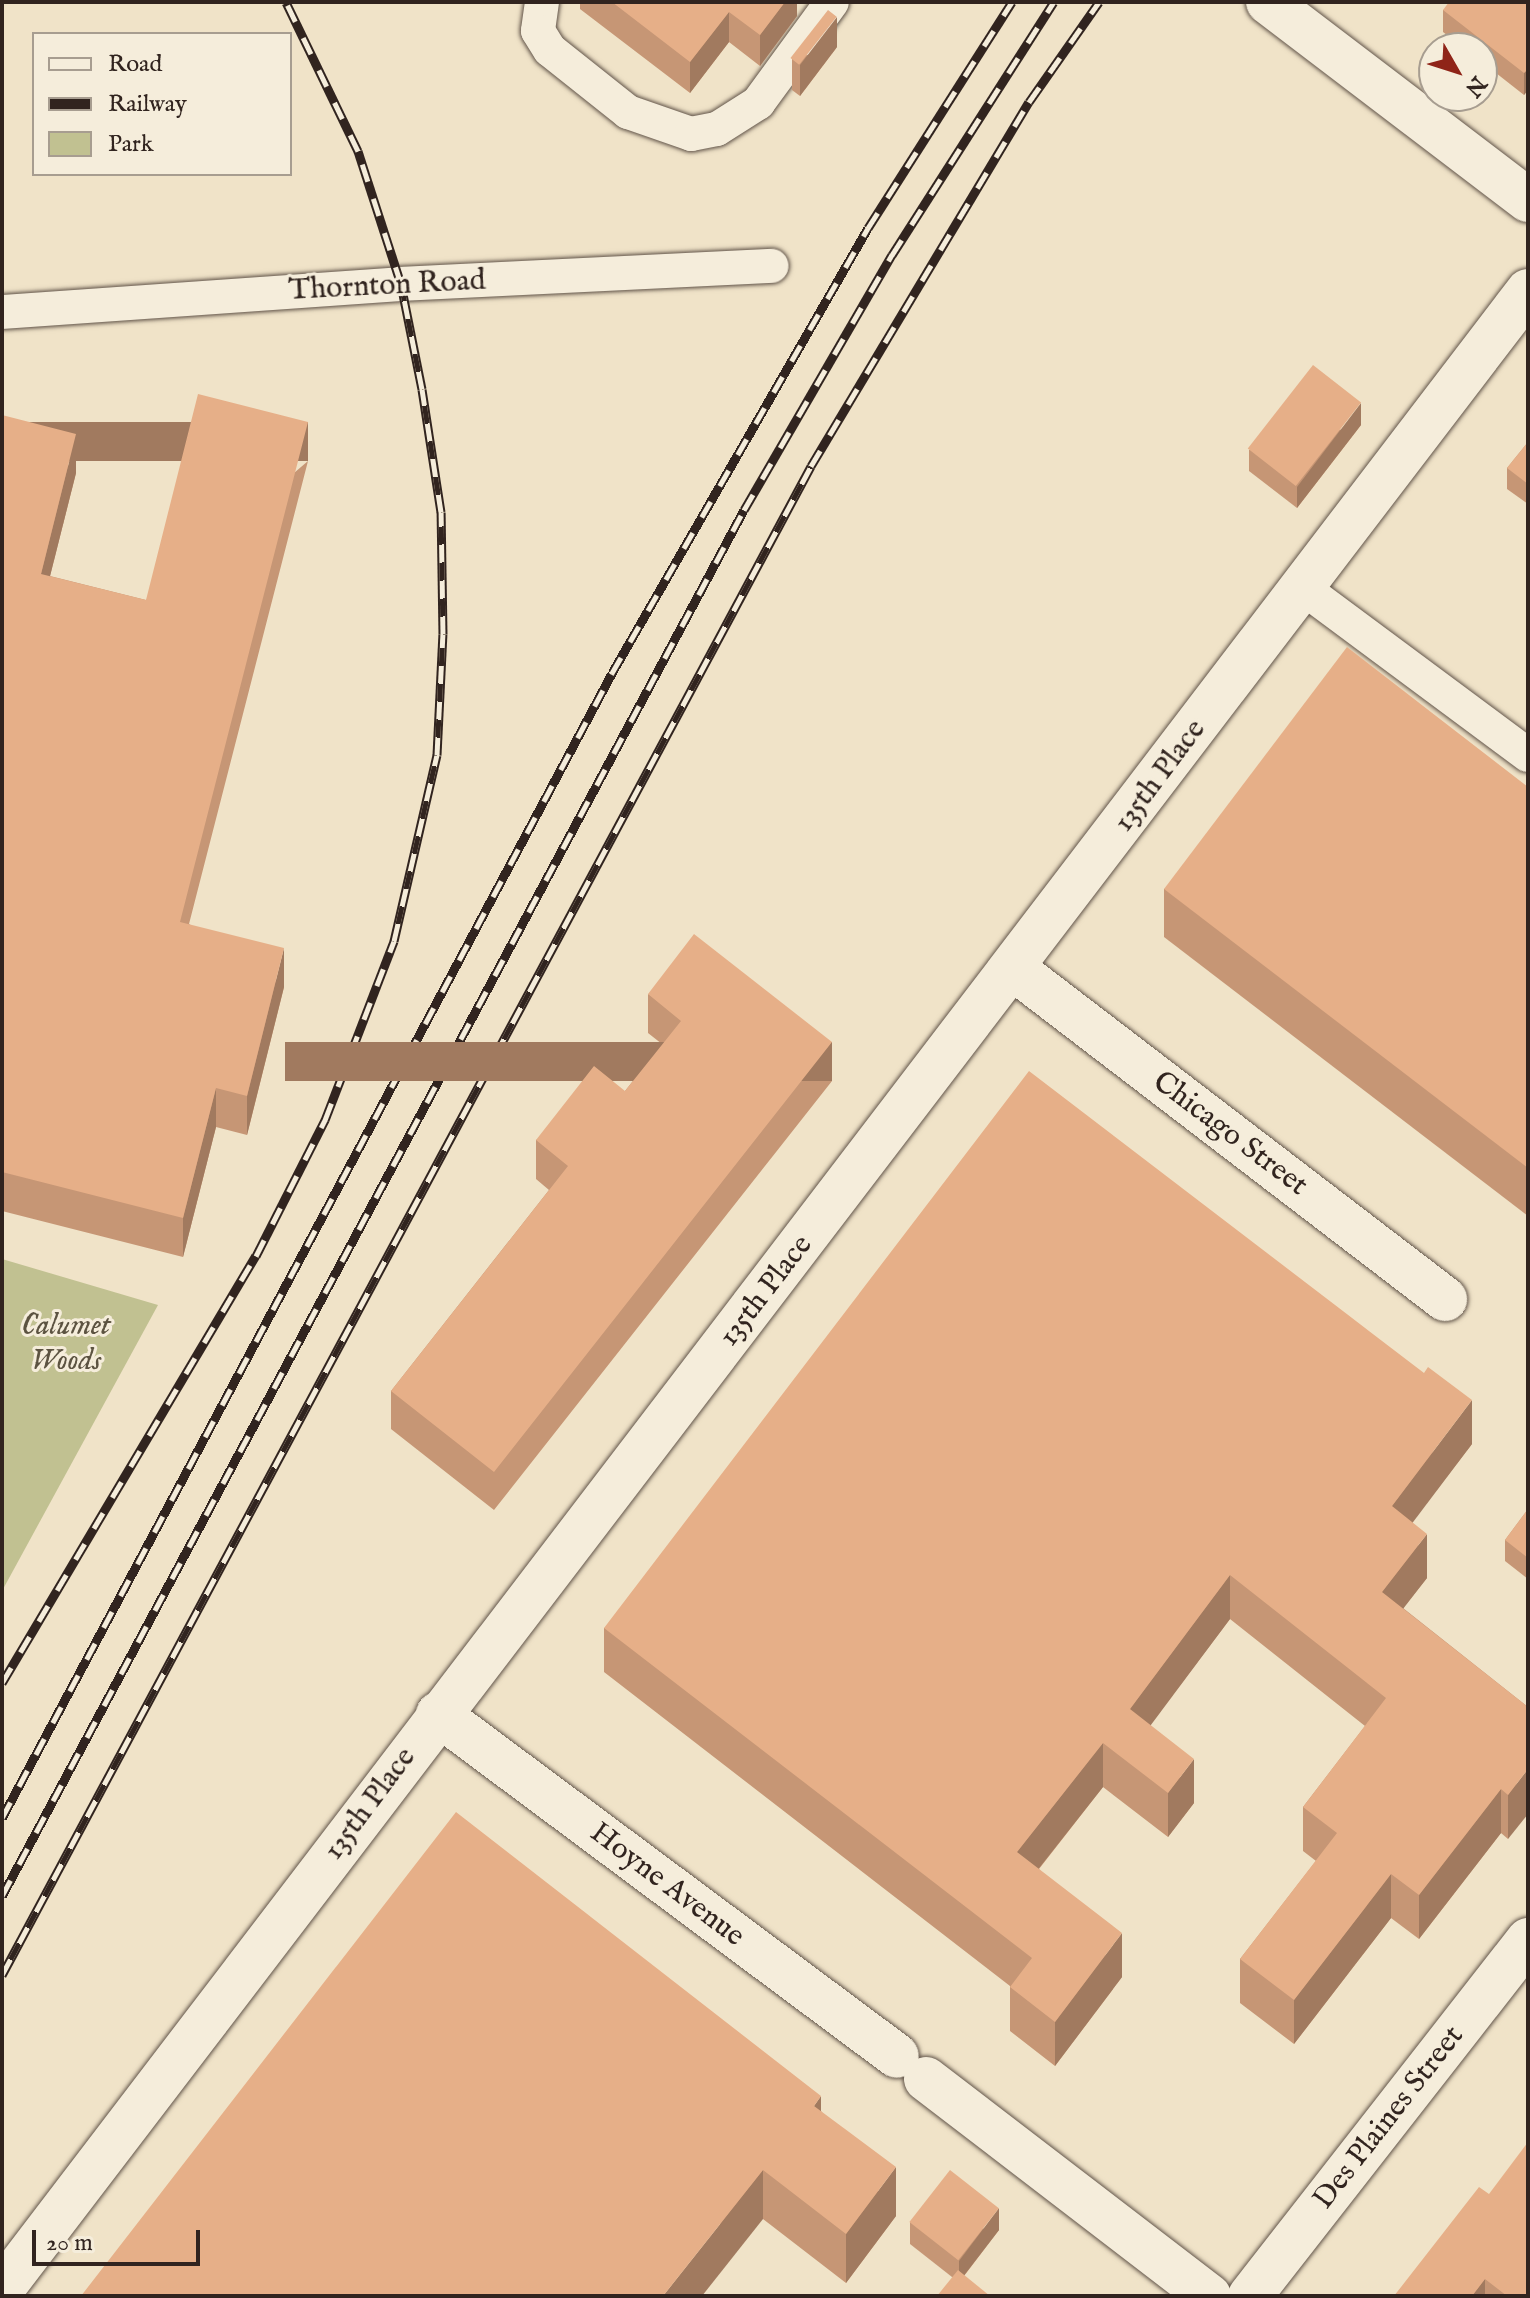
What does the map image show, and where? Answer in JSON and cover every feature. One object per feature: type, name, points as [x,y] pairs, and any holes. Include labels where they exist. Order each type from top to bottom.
[{"type":"street","points":[[1268,2],[1528,200]]},
{"type":"street","name":"135th Place","points":[[2,2289],[438,1714],[1014,969],[1528,291]]},
{"type":"street","name":"Chicago Street","points":[[1014,969],[1445,1299]]},
{"type":"street","name":"Hoyne Avenue","points":[[438,1714],[911,2068],[1209,2296]]},
{"type":"street","name":"Des Plaines Street","points":[[1250,2296],[1528,1940]]},
{"type":"lane","points":[[542,2],[538,31],[550,50],[628,112],[691,134],[717,129],[758,103],[832,2]]},
{"type":"lane","name":"Thornton Road","points":[[2,312],[401,284],[772,266]]},
{"type":"lane","points":[[1303,588],[1528,755]]},
{"type":"green space","name":"Calumet Woods","points":[[2,1259],[158,1305],[2,1591]]},
{"type":"building","points":[[612,2],[785,2],[760,35],[729,12],[690,62]]},
{"type":"building","points":[[1449,2],[1528,2],[1528,69],[1524,73],[1498,53],[1498,32],[1471,32],[1443,10]]},
{"type":"building","points":[[828,10],[837,17],[799,65],[790,58]]},
{"type":"building","points":[[1313,365],[1361,403],[1296,486],[1248,449]]},
{"type":"building","points":[[198,394],[308,422],[180,922],[284,948],[247,1096],[216,1088],[183,1218],[2,1172],[2,415],[76,434],[41,574],[146,600]]},
{"type":"building","points":[[1528,442],[1528,484],[1507,468]]},
{"type":"building","points":[[1347,647],[1528,787],[1528,1168],[1164,889]]},
{"type":"building","points":[[694,934],[832,1042],[494,1472],[391,1391],[568,1166],[536,1140],[594,1066],[625,1091],[681,1021],[648,994]]},
{"type":"building","points":[[1029,1071],[1424,1373],[1428,1367],[1472,1400],[1392,1506],[1427,1534],[1382,1592],[1528,1707],[1528,1769],[1508,1795],[1501,1789],[1419,1895],[1391,1874],[1294,2000],[1240,1959],[1337,1833],[1303,1807],[1386,1698],[1230,1575],[1130,1709],[1194,1759],[1168,1793],[1103,1743],[1017,1852],[1122,1933],[1055,2022],[1010,1987],[1032,1958],[604,1628]]},
{"type":"building","points":[[1528,1509],[1528,1558],[1505,1540]]},
{"type":"building","points":[[456,1812],[821,2096],[814,2106],[896,2167],[846,2234],[763,2170],[663,2296],[81,2296]]},
{"type":"building","points":[[1528,2142],[1528,2296],[1507,2296],[1485,2279],[1472,2296],[1394,2296],[1479,2187],[1489,2194]]},
{"type":"building","points":[[950,2170],[999,2208],[958,2260],[909,2222]]},
{"type":"building","points":[[958,2270],[990,2296],[937,2296]]},
{"type":"railway","points":[[2,1683],[256,1256],[325,1120],[394,941],[437,755],[443,634],[441,512],[422,389],[401,284],[358,151],[286,2]]},
{"type":"railway","points":[[2,1818],[612,673],[868,228],[1012,2]]},
{"type":"railway","points":[[2,1896],[744,510],[892,255],[1054,2]]},
{"type":"railway","points":[[2,1975],[811,466],[1029,102],[1099,2]]}]
